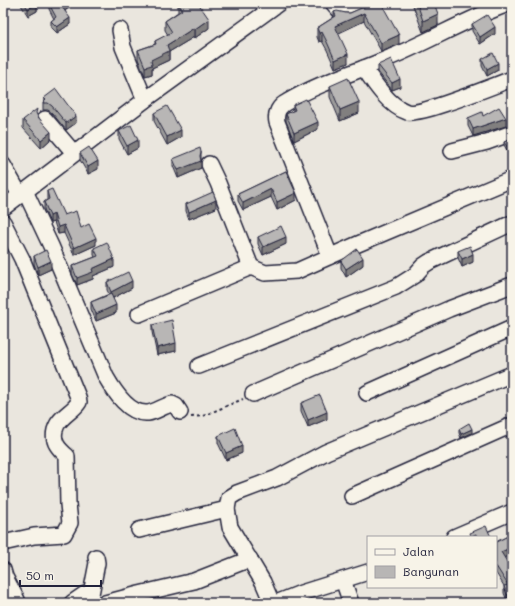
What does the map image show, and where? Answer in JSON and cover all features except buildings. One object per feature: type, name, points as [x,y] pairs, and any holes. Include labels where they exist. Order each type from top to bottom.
[{"type":"street","points":[[3,208],[145,100],[279,3]]},
{"type":"street","points":[[333,3],[342,12],[348,13],[373,3]]},
{"type":"street","points":[[330,256],[277,122],[277,114],[279,109],[287,102],[320,86],[428,41],[479,16],[511,3]]},
{"type":"street","points":[[120,30],[123,47],[145,100]]},
{"type":"street","points":[[364,68],[376,86],[395,105],[408,113],[419,112],[469,96],[512,79]]},
{"type":"street","points":[[45,119],[74,154]]},
{"type":"street","points":[[452,151],[487,142],[512,133]]},
{"type":"street","points":[[209,164],[251,267],[265,273],[297,271],[512,179]]},
{"type":"street","points":[[3,165],[22,193],[51,246],[106,378],[115,393],[128,406],[138,411],[146,413],[172,404],[176,406],[180,412]]},
{"type":"street","points":[[3,222],[22,259],[79,402],[58,422],[54,440],[57,446],[68,456],[68,504],[70,523],[68,529],[64,534],[34,536],[3,542]]},
{"type":"street","points":[[199,366],[396,287],[415,275],[429,262],[512,223]]},
{"type":"street","points":[[139,314],[251,267]]},
{"type":"street","points":[[253,394],[449,309],[512,285]]},
{"type":"street","points":[[367,393],[512,328]]},
{"type":"street","points":[[272,603],[263,582],[230,528],[226,509],[229,498],[237,492],[277,478],[326,452],[512,374]]},
{"type":"street","points":[[352,496],[512,425]]},
{"type":"street","points":[[139,530],[226,509]]},
{"type":"street","points":[[456,536],[512,512]]},
{"type":"street","points":[[72,603],[85,594],[95,598],[96,557]]},
{"type":"street","points":[[106,603],[194,581],[250,559]]},
{"type":"street","points":[[3,570],[17,600]]},
{"type":"street","points":[[276,603],[301,593],[367,572]]},
{"type":"street","points":[[343,580],[351,603]]},
{"type":"path","points":[[180,412],[195,418],[203,416],[253,394]]}]
